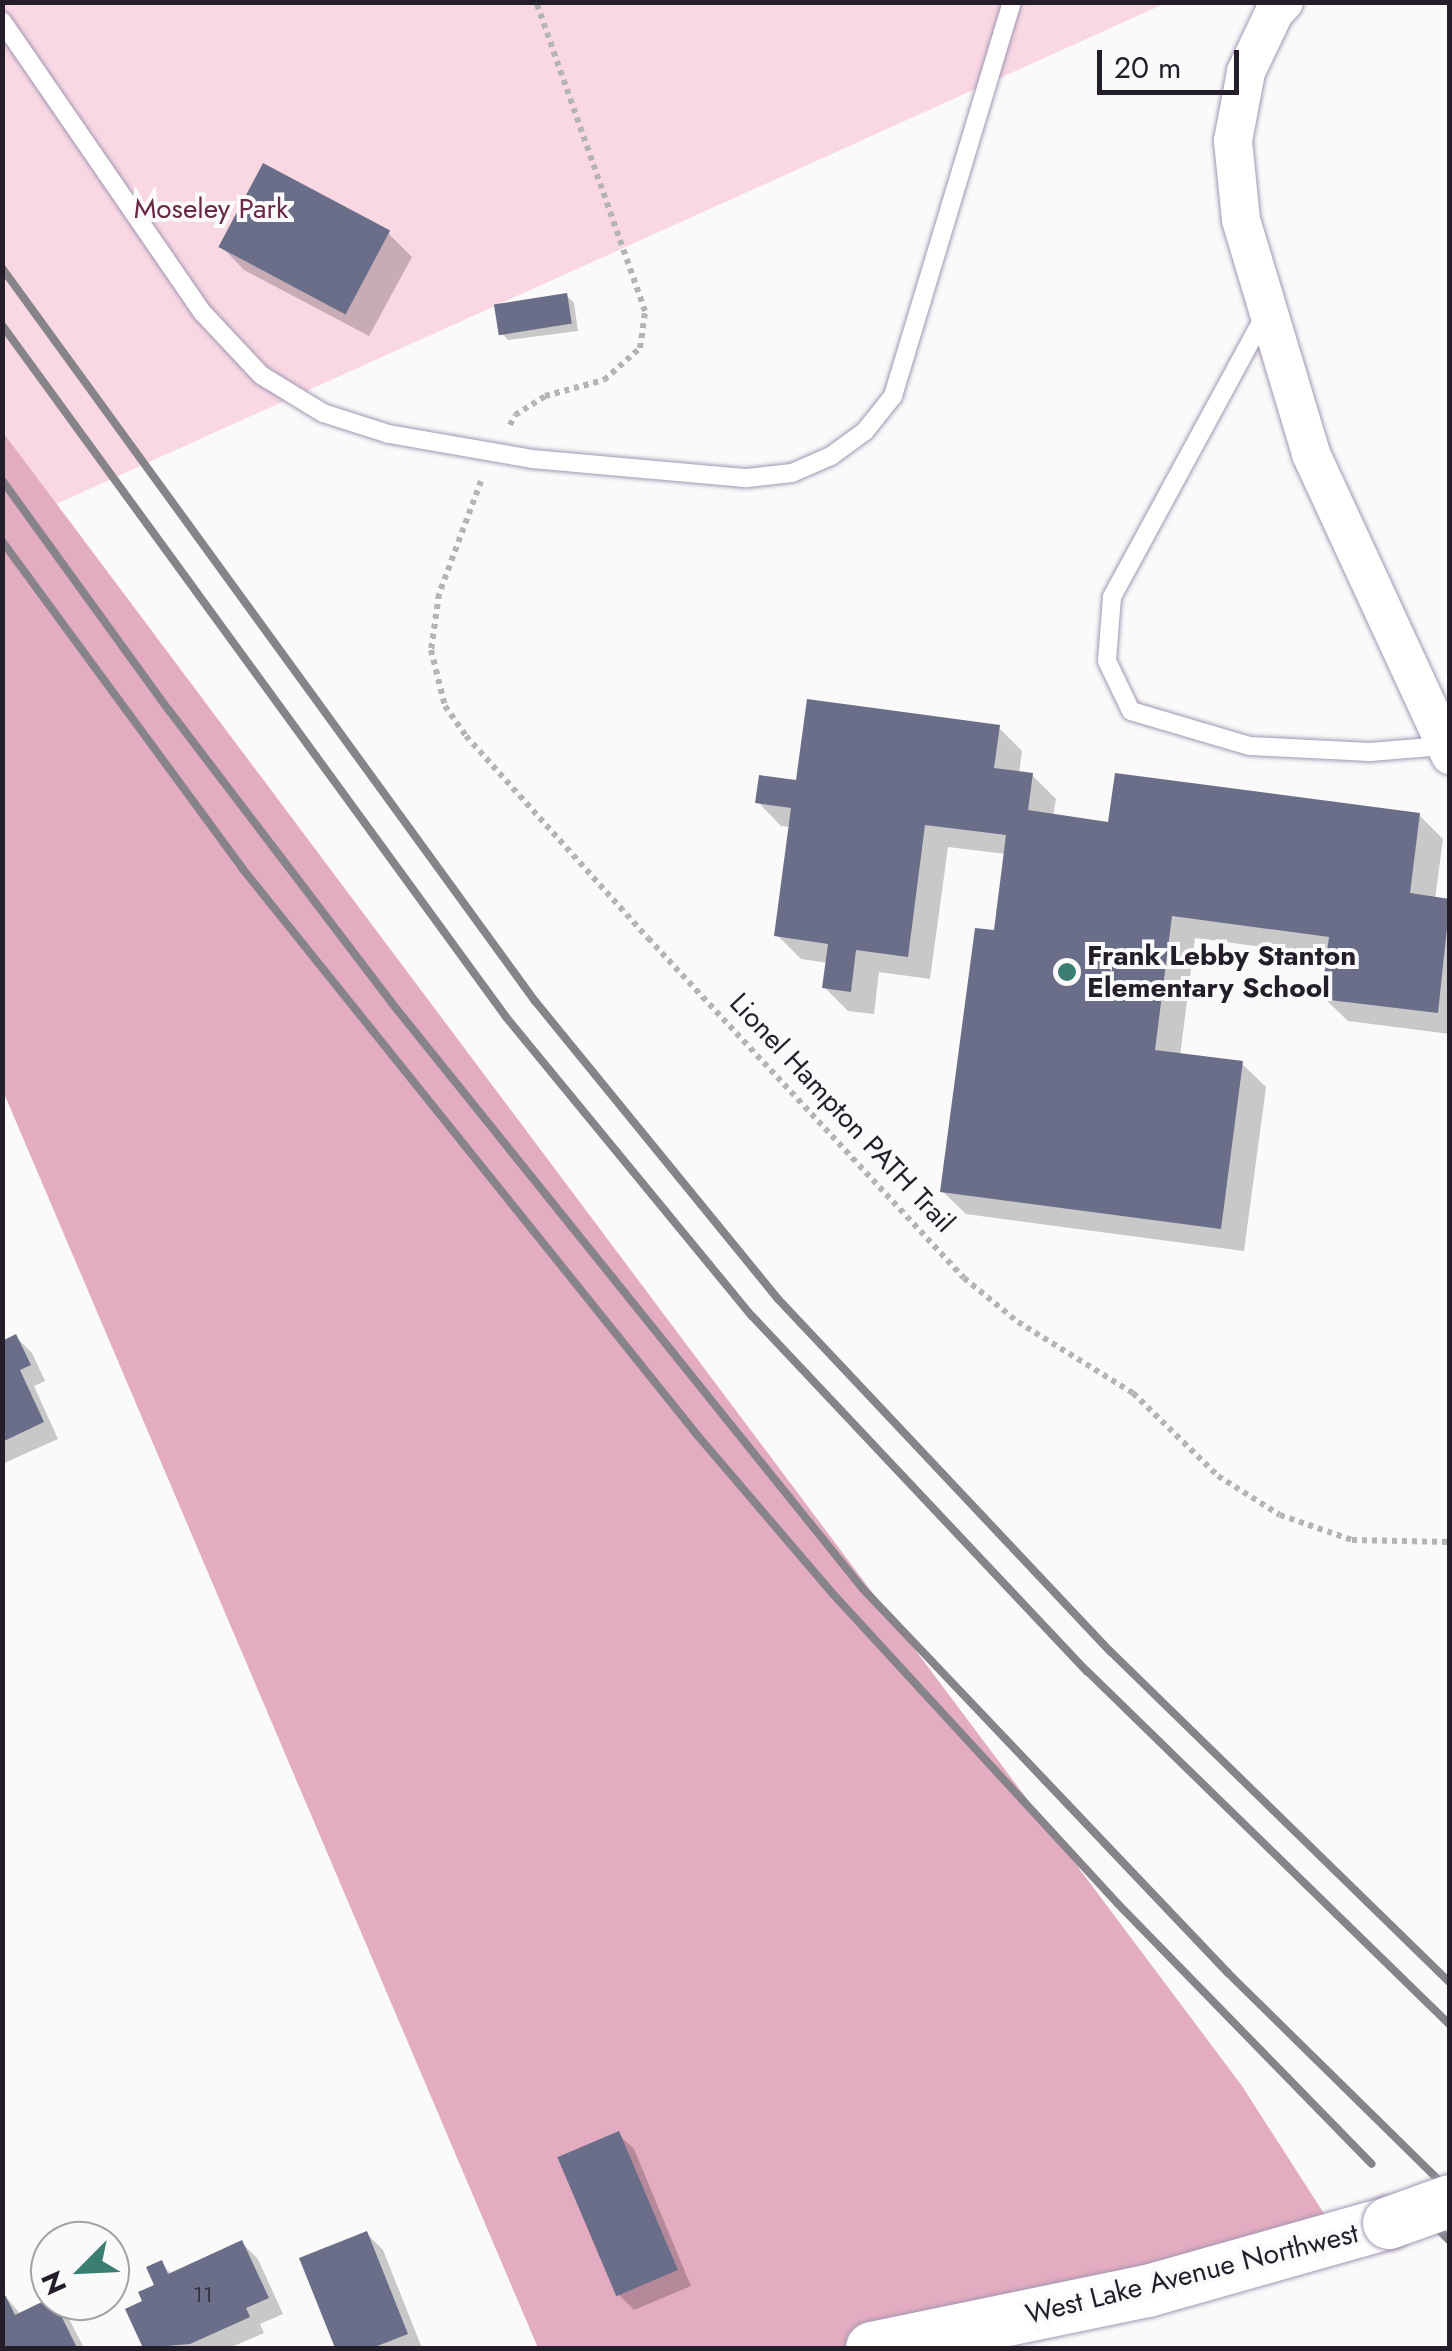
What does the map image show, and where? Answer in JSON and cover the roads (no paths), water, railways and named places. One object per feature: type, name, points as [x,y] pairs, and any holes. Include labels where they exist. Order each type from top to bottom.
[{"type":"street","points":[[1284,2],[1274,14],[1246,72],[1233,141],[1241,220],[1311,454],[1446,751]]},
{"type":"street","name":"West Lake Avenue Northwest","points":[[872,2348],[1148,2290],[1389,2223],[1450,2201]]},
{"type":"lane","points":[[2,21],[202,314],[261,374],[324,413],[389,434],[532,460],[747,478],[792,472],[831,456],[865,432],[893,396],[1012,2]]},
{"type":"lane","points":[[1268,310],[1112,597],[1107,661],[1132,711],[1250,746],[1446,751]]},
{"type":"railway","points":[[2,268],[535,1001],[778,1299],[1110,1651],[1450,1983]]},
{"type":"railway","points":[[2,325],[506,1017],[752,1316],[1087,1671],[1450,2025]]},
{"type":"railway","points":[[2,480],[168,709],[391,1002],[863,1589],[1228,1973],[1450,2191]]},
{"type":"railway","points":[[2,541],[242,868],[698,1436],[833,1594],[1118,1904],[1372,2164]]},
{"type":"railway","points":[[1409,2201],[1450,2241]]},
{"type":"place","name":"Frank Lebby Stanton Elementary School","points":[[1067,972]]},
{"type":"park label","name":"Moseley Park","points":[[211,209]]}]
